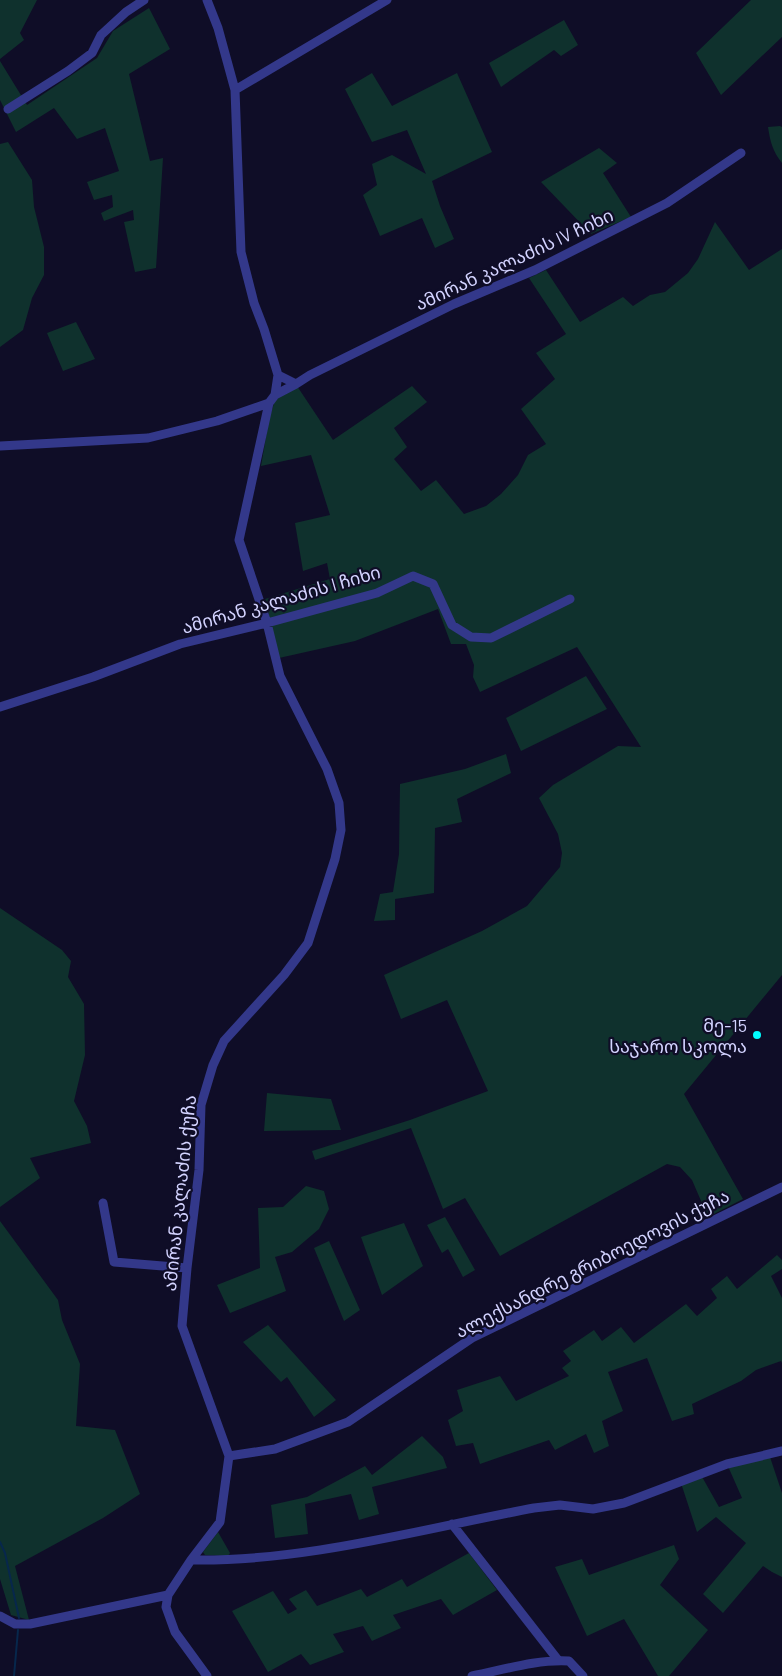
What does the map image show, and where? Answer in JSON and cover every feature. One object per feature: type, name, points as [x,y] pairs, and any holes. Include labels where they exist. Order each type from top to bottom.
[{"type":"street","points":[[8,109],[68,71],[92,53],[101,35],[126,12],[144,0]]},
{"type":"street","name":"ამირან კალაძის ქუჩა","points":[[168,1595],[190,1560],[220,1522],[229,1456],[182,1326],[187,1268],[200,1170],[202,1105],[213,1065],[224,1041],[284,975],[308,943],[335,859],[341,830],[338,803],[327,769],[280,676],[267,623],[239,540],[269,403],[275,395],[278,375],[254,303],[241,252],[235,90],[218,28],[207,0]]},
{"type":"street","points":[[235,90],[387,0]]},
{"type":"street","name":"ამირან კალაძის IV ჩიხი","points":[[275,395],[310,375],[454,304],[535,270],[667,204],[741,153]]},
{"type":"street","points":[[278,375],[296,384]]},
{"type":"street","points":[[0,446],[148,438],[217,421],[269,403]]},
{"type":"street","name":"ამირან კალაძის I ჩიხი","points":[[0,707],[93,678],[180,644],[377,593],[413,576],[433,584],[452,625],[471,636],[490,638],[570,600]]},
{"type":"street","name":"ალექსანდრე გრიბოედოვის ქუჩა","points":[[229,1456],[276,1449],[348,1422],[472,1338],[782,1187]]},
{"type":"street","points":[[103,1203],[114,1262],[187,1268]]},
{"type":"street","points":[[190,1560],[226,1560],[324,1549],[560,1505],[593,1509],[624,1503],[727,1464],[782,1451]]},
{"type":"street","points":[[452,1524],[558,1660]]},
{"type":"street","points":[[0,1616],[15,1624],[30,1624],[168,1595],[166,1607],[175,1632],[207,1676]]},
{"type":"street","points":[[472,1676],[558,1660],[569,1661],[583,1676]]},
{"type":"green space","points":[[0,0],[37,0],[20,33],[24,40],[0,59]]},
{"type":"green space","points":[[751,0],[782,0],[782,37],[721,95],[696,53]]},
{"type":"green space","points":[[149,8],[170,49],[129,74],[150,161],[163,158],[156,268],[135,272],[124,222],[134,220],[133,210],[104,221],[101,213],[113,207],[112,195],[94,200],[87,182],[119,171],[105,128],[77,139],[54,108],[16,132],[0,100],[0,61],[27,105],[97,58],[113,31]]},
{"type":"green space","points":[[564,20],[578,45],[561,56],[554,50],[501,87],[489,63]]},
{"type":"green space","points":[[372,73],[392,106],[457,73],[492,152],[432,181],[454,239],[435,248],[422,218],[380,236],[363,195],[377,185],[372,164],[392,155],[426,174],[407,130],[372,142],[345,89]]},
{"type":"green space","points":[[768,127],[782,127],[782,163],[772,146]]},
{"type":"green space","points":[[8,142],[32,180],[34,207],[44,247],[44,275],[32,298],[23,330],[0,347],[0,144]]},
{"type":"green space","points":[[599,148],[617,163],[603,173],[631,217],[591,234],[541,182]]},
{"type":"green space","points":[[715,222],[749,270],[782,249],[782,975],[684,1094],[743,1199],[708,1217],[692,1180],[680,1167],[667,1164],[500,1256],[465,1198],[443,1209],[411,1128],[315,1160],[312,1151],[410,1120],[488,1091],[447,1000],[401,1019],[384,975],[482,931],[527,906],[560,867],[562,853],[558,834],[539,798],[553,785],[618,746],[641,747],[577,647],[480,692],[473,677],[474,665],[466,644],[451,644],[438,609],[355,641],[279,658],[265,599],[330,579],[327,563],[303,571],[295,523],[330,515],[311,455],[261,466],[269,419],[275,400],[297,386],[333,440],[412,386],[427,402],[394,428],[407,447],[394,459],[421,491],[436,480],[464,514],[486,506],[501,494],[518,475],[528,455],[546,444],[521,409],[555,379],[536,353],[566,334],[529,278],[546,270],[580,322],[623,297],[633,306],[650,295],[665,292],[688,273],[698,259]]},
{"type":"green space","points":[[76,322],[95,359],[63,371],[47,333]]},
{"type":"green space","points":[[586,676],[607,709],[521,751],[506,718]]},
{"type":"green space","points":[[506,754],[511,773],[457,799],[462,822],[435,828],[434,893],[395,899],[395,920],[374,921],[380,894],[393,892],[399,854],[400,784],[465,769]]},
{"type":"green space","points":[[0,908],[62,950],[71,961],[68,977],[84,1004],[85,1055],[74,1101],[87,1126],[91,1143],[30,1158],[40,1178],[0,1207]]},
{"type":"green space","points":[[267,1093],[331,1099],[341,1130],[264,1131]]},
{"type":"green space","points":[[306,1186],[324,1191],[329,1209],[319,1229],[292,1252],[275,1257],[286,1291],[230,1313],[217,1285],[260,1268],[258,1208],[283,1207]]},
{"type":"green space","points":[[445,1217],[475,1270],[463,1277],[448,1249],[442,1253],[427,1225]]},
{"type":"green space","points":[[0,1221],[58,1300],[62,1320],[80,1364],[76,1426],[115,1430],[140,1494],[103,1518],[15,1566],[29,1620],[11,1615],[0,1579]]},
{"type":"green space","points":[[404,1223],[423,1266],[382,1295],[361,1237]]},
{"type":"green space","points":[[329,1241],[360,1310],[344,1321],[314,1248]]},
{"type":"green space","points":[[777,1255],[782,1260],[782,1269],[771,1276],[782,1298],[782,1363],[781,1361],[756,1370],[741,1381],[692,1404],[694,1414],[672,1421],[647,1358],[608,1372],[623,1411],[602,1421],[609,1446],[594,1453],[586,1434],[555,1450],[549,1440],[480,1464],[473,1443],[456,1446],[448,1420],[463,1411],[457,1390],[500,1376],[516,1401],[569,1376],[562,1368],[571,1361],[563,1351],[594,1330],[602,1341],[621,1327],[634,1343],[686,1304],[697,1316],[717,1298],[711,1289],[727,1276],[737,1289]]},
{"type":"green space","points":[[268,1325],[336,1400],[314,1417],[287,1377],[281,1382],[243,1342]]},
{"type":"green space","points":[[422,1436],[443,1457],[447,1468],[372,1487],[379,1514],[359,1520],[351,1494],[305,1504],[308,1534],[275,1538],[271,1505],[307,1497],[365,1466],[372,1475]]},
{"type":"green space","points":[[769,1454],[782,1493],[782,1577],[763,1566],[723,1613],[703,1594],[746,1543],[716,1517],[697,1532],[681,1483],[701,1475],[719,1507],[742,1498],[727,1464]]},
{"type":"green space","points":[[218,1532],[230,1553],[228,1556],[205,1555],[203,1552]]},
{"type":"green space","points":[[674,1545],[679,1559],[660,1585],[708,1630],[669,1676],[658,1676],[624,1619],[587,1636],[555,1567],[582,1559],[589,1575]]},
{"type":"green space","points":[[469,1553],[497,1590],[453,1615],[441,1599],[393,1615],[401,1628],[372,1641],[363,1626],[333,1634],[344,1652],[310,1665],[301,1654],[268,1672],[232,1611],[273,1591],[288,1614],[297,1609],[289,1599],[306,1590],[317,1606],[361,1589],[367,1597],[402,1579],[407,1587]]},
{"type":"waterway","points":[[0,1542],[5,1553],[19,1618]]},
{"type":"waterway","points":[[14,1676],[18,1630]]},
{"type":"place","name":"მე-15 საჯარო სკოლა","points":[[757,1035]]}]
